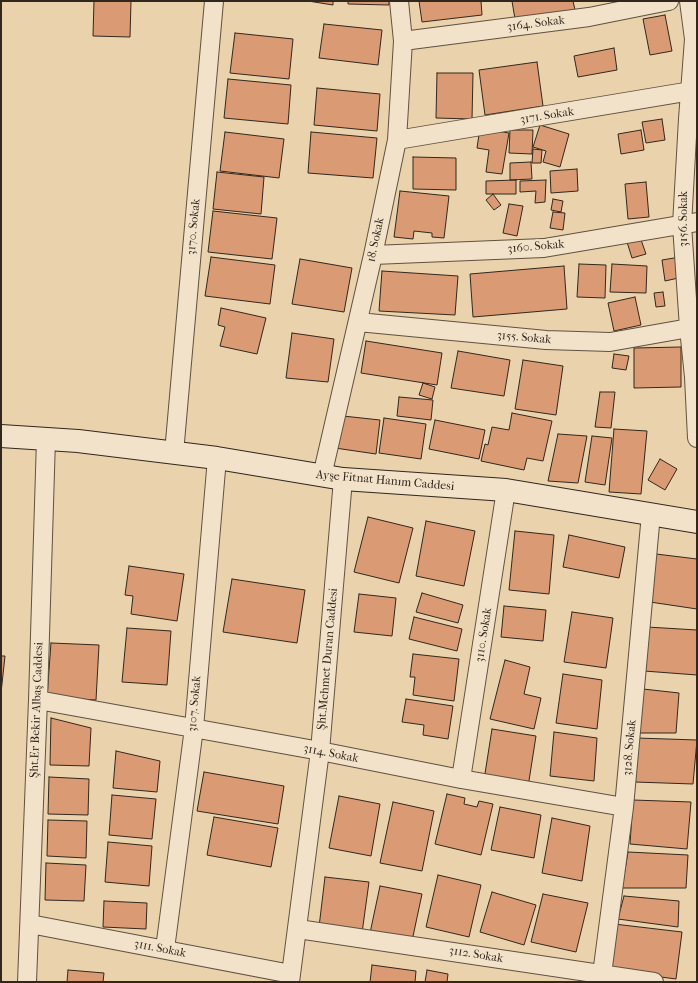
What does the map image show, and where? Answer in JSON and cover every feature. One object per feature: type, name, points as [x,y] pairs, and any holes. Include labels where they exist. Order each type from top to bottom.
[{"type":"street","name":"3170. Sokak","points":[[174,453],[214,1]]},
{"type":"street","name":"18. Sokak","points":[[322,476],[373,255],[397,140],[403,41],[399,1]]},
{"type":"street","name":"3164. Sokak","points":[[403,41],[589,9],[669,1]]},
{"type":"street","name":"3156. Sokak","points":[[689,1],[694,39],[689,328],[696,377],[697,438]]},
{"type":"street","name":"3171. Sokak","points":[[397,140],[693,91]]},
{"type":"street","name":"3160. Sokak","points":[[373,255],[544,248],[690,223]]},
{"type":"street","name":"3155. Sokak","points":[[358,322],[546,340],[610,342],[689,328]]},
{"type":"street","name":"Ayşe Fitnat Hanım Caddesi","points":[[1,436],[46,439],[217,458],[343,479],[506,490],[697,522]]},
{"type":"street","name":"Şht.Er Bekir Albaş Caddesi","points":[[27,982],[46,439]]},
{"type":"street","name":"3107. Sokak","points":[[165,950],[194,728],[217,458]]},
{"type":"street","name":"Şht.Mehmet Duran Caddesi","points":[[290,978],[298,929],[320,751],[343,479]]},
{"type":"street","name":"3110. Sokak","points":[[461,779],[506,490]]},
{"type":"street","name":"3128. Sokak","points":[[601,978],[624,807],[651,514]]},
{"type":"street","name":"3114. Sokak","points":[[38,700],[320,751],[461,779],[624,807]]},
{"type":"street","name":"3111. Sokak","points":[[30,924],[165,950],[290,978]]},
{"type":"street","name":"3112. Sokak","points":[[298,929],[601,978],[654,982]]},
{"type":"building","points":[[94,1],[131,1],[130,37],[93,36]]},
{"type":"building","points":[[308,1],[333,1],[333,5]]},
{"type":"building","points":[[348,1],[389,1],[389,5],[348,4]]},
{"type":"building","points":[[419,1],[481,1],[482,15],[422,22]]},
{"type":"building","points":[[512,1],[573,1],[575,10],[515,19]]},
{"type":"building","points":[[665,15],[672,51],[650,55],[643,19]]},
{"type":"building","points":[[324,24],[382,30],[378,65],[319,58]]},
{"type":"building","points":[[235,33],[293,39],[289,79],[230,73]]},
{"type":"building","points":[[614,48],[617,70],[578,77],[574,56]]},
{"type":"building","points":[[537,62],[543,106],[485,115],[479,70]]},
{"type":"building","points":[[437,73],[473,73],[472,119],[436,118]]},
{"type":"building","points":[[228,79],[291,85],[288,124],[224,118]]},
{"type":"building","points":[[317,88],[380,94],[377,131],[314,125]]},
{"type":"building","points":[[662,119],[665,140],[646,143],[642,122]]},
{"type":"building","points":[[540,125],[569,134],[560,167],[543,162],[546,151],[533,147]]},
{"type":"building","points":[[480,128],[509,133],[502,174],[486,172],[489,150],[477,148]]},
{"type":"building","points":[[510,130],[533,130],[532,154],[509,153]]},
{"type":"building","points":[[641,130],[644,150],[621,154],[618,134]]},
{"type":"building","points":[[225,132],[284,139],[279,178],[220,171]]},
{"type":"building","points":[[311,132],[377,138],[373,178],[308,173]]},
{"type":"building","points":[[533,149],[542,150],[541,163],[532,163]]},
{"type":"building","points":[[413,157],[456,158],[456,190],[413,189]]},
{"type":"building","points":[[531,162],[532,179],[510,180],[510,163]]},
{"type":"building","points":[[577,169],[578,191],[551,193],[550,171]]},
{"type":"building","points":[[217,172],[264,177],[261,214],[213,209]]},
{"type":"building","points":[[516,180],[516,194],[486,194],[486,181]]},
{"type":"building","points":[[546,180],[545,202],[535,203],[536,191],[520,192],[520,181]]},
{"type":"building","points":[[646,182],[649,217],[628,219],[625,184]]},
{"type":"building","points":[[400,191],[449,196],[444,238],[432,237],[432,233],[414,231],[413,239],[394,237]]},
{"type":"building","points":[[493,194],[501,205],[494,210],[486,200]]},
{"type":"building","points":[[553,199],[563,201],[561,212],[551,210]]},
{"type":"building","points":[[509,204],[523,206],[517,236],[503,233]]},
{"type":"building","points":[[213,211],[277,218],[272,259],[208,252]]},
{"type":"building","points":[[553,212],[565,213],[563,230],[550,228]]},
{"type":"building","points":[[640,237],[646,254],[632,258],[627,242]]},
{"type":"building","points":[[211,257],[275,265],[270,304],[205,296]]},
{"type":"building","points":[[680,257],[683,277],[665,281],[662,260]]},
{"type":"building","points":[[300,259],[352,268],[344,312],[292,304]]},
{"type":"building","points":[[579,264],[606,265],[605,298],[577,297]]},
{"type":"building","points":[[612,264],[647,266],[646,293],[610,292]]},
{"type":"building","points":[[564,266],[567,309],[473,317],[470,274]]},
{"type":"building","points":[[382,271],[458,276],[455,315],[379,311]]},
{"type":"building","points":[[663,292],[665,306],[656,307],[654,293]]},
{"type":"building","points":[[635,297],[641,325],[614,331],[608,303]]},
{"type":"building","points":[[221,308],[266,318],[257,354],[220,346],[225,327],[218,325]]},
{"type":"building","points":[[292,333],[334,339],[328,382],[286,378]]},
{"type":"building","points":[[366,341],[442,353],[437,385],[361,373]]},
{"type":"building","points":[[681,347],[681,387],[634,388],[634,348]]},
{"type":"building","points":[[458,351],[510,360],[504,396],[451,388]]},
{"type":"building","points":[[614,354],[629,356],[626,370],[612,368]]},
{"type":"building","points":[[523,360],[563,366],[556,415],[515,409]]},
{"type":"building","points":[[423,383],[435,387],[432,399],[419,395]]},
{"type":"building","points":[[600,392],[615,392],[611,428],[595,427]]},
{"type":"building","points":[[399,397],[433,400],[431,420],[397,416]]},
{"type":"building","points":[[512,413],[552,421],[543,461],[527,458],[524,470],[481,461],[485,444],[488,445],[492,427],[509,430]]},
{"type":"building","points":[[343,416],[380,420],[376,454],[335,448]]},
{"type":"building","points":[[384,418],[426,424],[421,459],[379,453]]},
{"type":"building","points":[[435,420],[485,430],[479,459],[429,449]]},
{"type":"building","points":[[614,429],[647,431],[641,494],[609,492]]},
{"type":"building","points":[[558,434],[587,436],[578,483],[548,481]]},
{"type":"building","points":[[592,436],[612,438],[605,485],[585,482]]},
{"type":"building","points":[[660,459],[677,469],[665,490],[648,480]]},
{"type":"building","points":[[368,517],[413,528],[399,583],[354,572]]},
{"type":"building","points":[[426,521],[475,531],[464,586],[416,576]]},
{"type":"building","points":[[515,531],[554,535],[549,594],[509,590]]},
{"type":"building","points":[[569,535],[625,547],[619,578],[563,567]]},
{"type":"building","points":[[656,554],[697,559],[697,609],[650,602]]},
{"type":"building","points":[[129,566],[184,574],[177,621],[131,614],[133,596],[125,595]]},
{"type":"building","points":[[232,579],[305,590],[297,643],[223,632]]},
{"type":"building","points":[[422,593],[463,605],[458,623],[416,612]]},
{"type":"building","points":[[359,594],[396,598],[392,636],[354,632]]},
{"type":"building","points":[[504,606],[546,610],[543,641],[501,637]]},
{"type":"building","points":[[572,612],[613,618],[606,668],[564,662]]},
{"type":"building","points":[[414,617],[462,629],[457,651],[409,639]]},
{"type":"building","points":[[647,627],[697,630],[697,675],[644,671]]},
{"type":"building","points":[[127,628],[171,631],[167,685],[122,682]]},
{"type":"building","points":[[51,643],[99,645],[96,700],[47,697]]},
{"type":"building","points":[[413,654],[459,659],[454,701],[413,695],[415,677],[410,677]]},
{"type":"building","points":[[1,656],[5,656],[1,693]]},
{"type":"building","points":[[505,660],[530,667],[524,694],[541,698],[534,729],[490,719]]},
{"type":"building","points":[[563,674],[602,680],[597,729],[556,723]]},
{"type":"building","points":[[643,689],[679,693],[676,733],[638,733]]},
{"type":"building","points":[[406,699],[453,706],[448,739],[423,735],[424,725],[402,722]]},
{"type":"building","points":[[51,718],[91,728],[89,766],[50,765]]},
{"type":"building","points":[[492,729],[536,736],[528,787],[484,780]]},
{"type":"building","points":[[554,732],[597,738],[594,781],[550,776]]},
{"type":"building","points":[[637,738],[697,740],[693,784],[635,782]]},
{"type":"building","points":[[116,751],[160,761],[157,792],[113,788]]},
{"type":"building","points":[[204,772],[284,786],[278,824],[197,811]]},
{"type":"building","points":[[49,777],[89,779],[88,815],[48,814]]},
{"type":"building","points":[[447,794],[465,798],[464,804],[477,807],[479,801],[493,804],[481,855],[435,844]]},
{"type":"building","points":[[112,795],[156,799],[152,839],[109,835]]},
{"type":"building","points":[[339,796],[380,804],[371,856],[329,848]]},
{"type":"building","points":[[633,800],[691,802],[687,849],[630,844]]},
{"type":"building","points":[[393,802],[434,811],[422,871],[380,863]]},
{"type":"building","points":[[500,807],[541,815],[534,858],[491,850]]},
{"type":"building","points":[[214,817],[278,828],[271,867],[207,855]]},
{"type":"building","points":[[552,818],[590,826],[582,881],[542,873]]},
{"type":"building","points":[[48,820],[87,821],[86,858],[47,856]]},
{"type":"building","points":[[108,842],[152,846],[149,886],[105,882]]},
{"type":"building","points":[[628,852],[688,855],[686,888],[622,888]]},
{"type":"building","points":[[46,863],[86,865],[84,901],[45,900]]},
{"type":"building","points":[[438,875],[481,885],[469,937],[426,927]]},
{"type":"building","points":[[325,877],[369,882],[362,933],[319,927]]},
{"type":"building","points":[[380,886],[422,894],[412,941],[370,933]]},
{"type":"building","points":[[492,892],[536,905],[524,945],[480,932]]},
{"type":"building","points":[[543,894],[588,903],[576,952],[531,942]]},
{"type":"building","points":[[624,896],[679,901],[678,927],[618,919]]},
{"type":"building","points":[[104,901],[147,903],[146,929],[103,927]]},
{"type":"building","points":[[614,924],[682,932],[676,979],[608,970]]},
{"type":"building","points":[[372,965],[416,971],[415,982],[370,982]]},
{"type":"building","points":[[68,970],[104,973],[103,982],[67,982]]},
{"type":"building","points":[[427,970],[448,974],[447,982],[425,982]]}]
